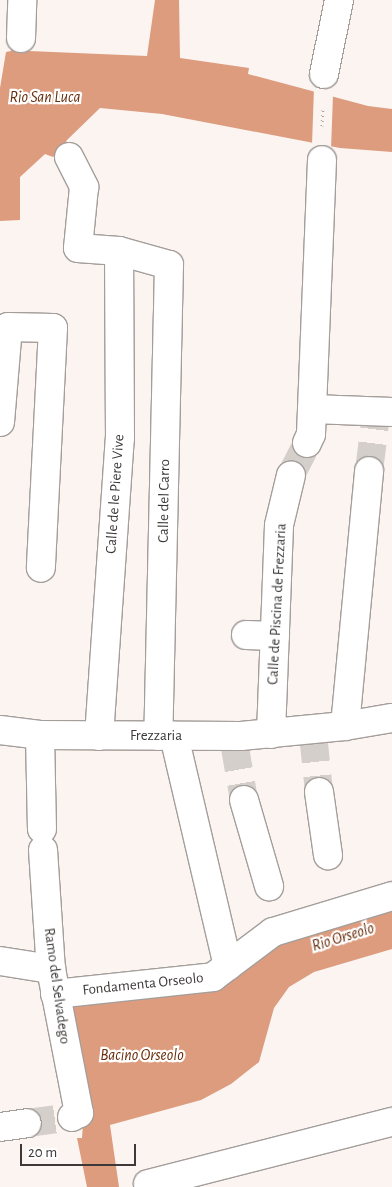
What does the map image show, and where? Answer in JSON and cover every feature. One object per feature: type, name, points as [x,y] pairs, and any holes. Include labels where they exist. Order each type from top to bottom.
[{"type":"street","points":[[21,38],[22,0]]},
{"type":"street","points":[[324,74],[339,0]]},
{"type":"street","points":[[69,157],[84,187],[78,248],[119,251]]},
{"type":"street","points":[[307,443],[311,434],[322,160]]},
{"type":"street","name":"Calle del Carro","points":[[119,251],[169,265],[166,736],[228,966]]},
{"type":"street","name":"Calle de le Piere Vive","points":[[99,736],[120,438],[119,251]]},
{"type":"street","points":[[0,422],[8,327],[53,328],[41,568]]},
{"type":"street","points":[[312,409],[381,413]]},
{"type":"street","points":[[345,726],[369,471]]},
{"type":"street","name":"Calle de Piscina de Frezzaria","points":[[271,734],[279,524],[291,475]]},
{"type":"street","points":[[246,635],[275,636]]},
{"type":"street","name":"Frezzaria","points":[[0,730],[40,735],[166,736],[234,739],[271,734],[313,732],[392,718]]},
{"type":"street","name":"Ramo del Selvadego","points":[[40,735],[42,840],[53,981],[79,1113],[72,1117]]},
{"type":"street","points":[[319,792],[328,855]]},
{"type":"street","points":[[244,800],[269,886]]},
{"type":"street","name":"Fondamenta Orseolo","points":[[0,961],[53,981],[213,977],[273,932],[392,896]]},
{"type":"street","points":[[0,1127],[27,1123]]},
{"type":"street","points":[[148,1184],[390,1123]]},
{"type":"water","name":"Rio San Luca","points":[[155,0],[179,0],[180,58],[249,68],[248,74],[368,106],[392,109],[392,152],[340,148],[162,114],[100,108],[66,141],[68,144],[53,157],[45,154],[20,177],[20,220],[0,221],[0,88],[6,52],[11,51],[12,44],[29,44],[29,51],[147,56]]},
{"type":"water","name":"Bacino Orseolo","points":[[392,905],[392,949],[314,972],[289,987],[274,1008],[259,1062],[231,1084],[201,1100],[110,1125],[119,1187],[87,1187],[77,1138],[82,1138],[85,1095],[90,1093],[75,1018],[69,1018],[66,1005],[215,987],[284,940]]},
{"type":"pier","points":[[314,87],[333,95],[331,149],[312,145]]},
{"type":"tunnel","points":[[369,471],[376,415]]},
{"type":"tunnel","points":[[291,475],[307,443]]},
{"type":"tunnel","points":[[313,734],[319,792]]},
{"type":"tunnel","points":[[234,742],[244,800]]},
{"type":"tunnel","points":[[27,1123],[72,1117]]},
{"type":"water label","name":"Rio Orseolo","points":[[343,937]]}]
